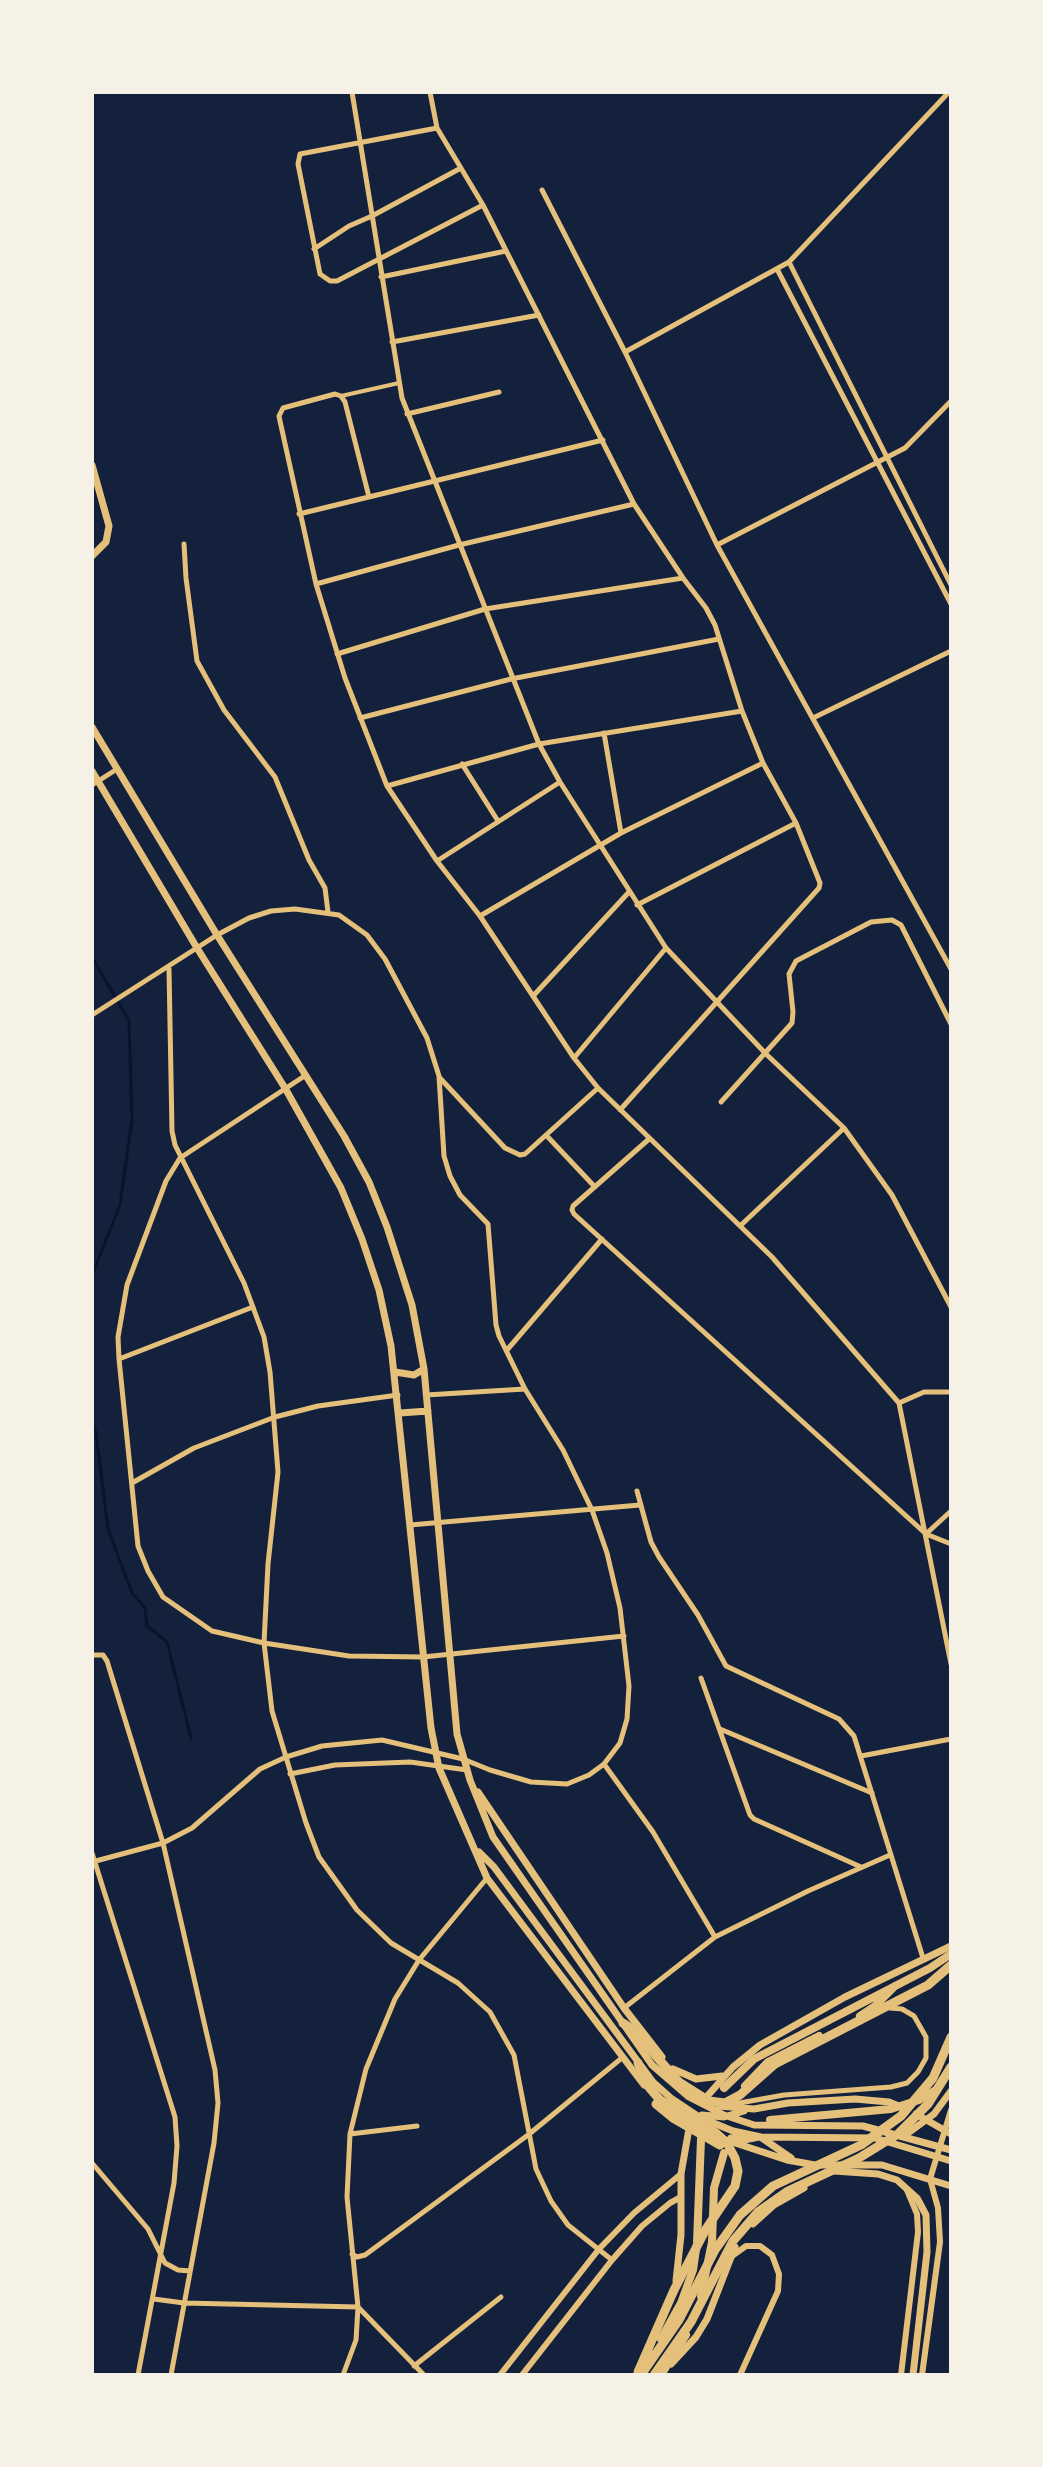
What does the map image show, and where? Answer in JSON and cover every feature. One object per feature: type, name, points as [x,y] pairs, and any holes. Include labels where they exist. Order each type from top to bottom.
[{"type":"highway","points":[[724,2088],[754,2059],[951,1954]]},
{"type":"highway","points":[[623,2023],[679,2082],[709,2101],[720,2104],[740,2095],[775,2064],[928,1985],[951,1965]]},
{"type":"highway","points":[[703,2100],[721,2099],[743,2089],[768,2062],[866,2012],[902,1981]]},
{"type":"highway","points":[[638,2375],[679,2320],[715,2250],[740,2215],[773,2186],[861,2145],[888,2127],[910,2108],[933,2078],[951,2037]]},
{"type":"highway","points":[[627,2058],[657,2105],[723,2148],[734,2172],[729,2194]]},
{"type":"highway","points":[[638,2063],[648,2086],[660,2100],[716,2133],[731,2149],[737,2164],[736,2181],[686,2266],[638,2375]]},
{"type":"highway","points":[[654,2375],[698,2309],[733,2241],[758,2212],[788,2191],[859,2158],[898,2134],[928,2104],[951,2067]]},
{"type":"highway","points":[[770,2120],[905,2106],[926,2097],[951,2075]]},
{"type":"highway","points":[[638,2375],[675,2315],[693,2270],[701,2139]]},
{"type":"highway","points":[[664,2371],[686,2335],[703,2291],[712,2242],[714,2188],[724,2153]]},
{"type":"main road","points":[[92,465],[109,526],[106,542],[92,556]]},
{"type":"main road","points":[[92,727],[217,935],[307,1075],[369,1182],[387,1227],[412,1305],[424,1369],[457,1734],[470,1780],[493,1837],[652,2065],[671,2084],[701,2104],[735,2120],[775,2127],[863,2126],[951,2150]]},
{"type":"main road","points":[[92,771],[95,783],[285,1088],[341,1188],[362,1239],[382,1305],[395,1372],[434,1752],[487,1878],[627,2058],[638,2063],[662,2091],[699,2117],[733,2131],[761,2137],[801,2164],[891,2177],[903,2183],[920,2204],[927,2221],[927,2252],[913,2375]]},
{"type":"main road","points":[[395,1372],[414,1375],[424,1369]]},
{"type":"main road","points":[[400,1413],[428,1411]]},
{"type":"main road","points":[[470,1780],[624,2008],[670,2066],[703,2100],[754,2109]]},
{"type":"main road","points":[[474,1847],[494,1867],[646,2085],[670,2111],[680,2129],[684,2152]]},
{"type":"main road","points":[[647,2358],[661,2331],[675,2284],[681,2235],[684,2152],[692,2119],[703,2100],[724,2076],[760,2045],[845,1997],[951,1946]]},
{"type":"main road","points":[[670,2066],[696,2079],[724,2076]]},
{"type":"main road","points":[[646,2085],[656,2089],[667,2084],[672,2074],[670,2066]]},
{"type":"main road","points":[[646,2085],[692,2119],[773,2157],[815,2165],[882,2165],[951,2186]]},
{"type":"main road","points":[[664,2371],[701,2328],[713,2306],[729,2259],[741,2238],[774,2205],[855,2164],[924,2123],[951,2091]]},
{"type":"main road","points":[[692,2119],[797,2102],[878,2100],[912,2112],[951,2134]]},
{"type":"main road","points":[[670,2111],[759,2147],[773,2157]]},
{"type":"main road","points":[[716,2133],[744,2140],[761,2137],[875,2138],[951,2161]]},
{"type":"main road","points":[[733,2137],[750,2148]]},
{"type":"street","points":[[352,92],[399,383],[407,414],[539,744],[666,948],[766,1054],[844,1128],[892,1195],[951,1307]]},
{"type":"street","points":[[430,92],[437,128],[483,205],[634,504],[706,608],[763,763],[796,823],[819,877],[819,888],[620,1110]]},
{"type":"street","points":[[625,352],[789,262],[949,92]]},
{"type":"street","points":[[437,128],[302,152],[298,157],[320,274],[330,281],[343,278],[483,205]]},
{"type":"street","points":[[314,249],[349,226],[461,168]]},
{"type":"street","points":[[542,190],[625,352],[717,545],[951,969]]},
{"type":"street","points":[[381,277],[506,251]]},
{"type":"street","points":[[789,262],[951,585]]},
{"type":"street","points":[[777,269],[951,604]]},
{"type":"street","points":[[392,342],[539,315]]},
{"type":"street","points":[[399,383],[341,396],[335,394],[283,408],[279,416],[316,584],[337,654],[387,786],[437,861],[480,916],[574,1058],[598,1088],[772,1257],[899,1403],[951,1664]]},
{"type":"street","points":[[407,414],[499,392]]},
{"type":"street","points":[[341,396],[369,497]]},
{"type":"street","points":[[717,545],[905,448],[951,401]]},
{"type":"street","points":[[299,514],[603,440]]},
{"type":"street","points":[[316,584],[459,545],[634,504]]},
{"type":"street","points":[[184,544],[197,661],[224,710],[275,777],[309,860],[325,888],[328,912]]},
{"type":"street","points":[[337,654],[485,609],[683,578]]},
{"type":"street","points":[[360,718],[511,679],[719,639]]},
{"type":"street","points":[[813,718],[951,651]]},
{"type":"street","points":[[387,786],[539,744],[742,711]]},
{"type":"street","points":[[604,733],[621,833]]},
{"type":"street","points":[[462,763],[498,821]]},
{"type":"street","points":[[480,916],[600,844],[763,763]]},
{"type":"street","points":[[95,783],[118,769]]},
{"type":"street","points":[[437,861],[560,782]]},
{"type":"street","points":[[637,905],[796,823]]},
{"type":"street","points":[[534,995],[629,892]]},
{"type":"street","points":[[92,1015],[217,935],[249,918],[271,911],[295,909],[328,912],[339,915],[367,935],[385,959],[427,1038],[439,1076],[444,1156],[450,1176],[460,1195],[488,1224],[496,1325],[525,1389],[563,1450],[592,1510],[607,1553],[624,1636],[629,1686],[627,1719],[620,1743],[604,1764],[589,1775],[567,1784],[549,1784],[490,1770],[463,1759],[382,1740],[322,1746],[260,1769],[192,1828],[163,1843],[93,1862]]},
{"type":"street","points":[[721,1102],[792,1023],[789,974],[796,961],[871,922],[892,920],[901,925],[951,1024]]},
{"type":"street","points":[[574,1058],[666,948]]},
{"type":"street","points":[[169,968],[172,1131],[180,1158],[222,1236],[264,1337],[275,1417],[278,1472],[268,1564],[264,1643],[272,1711],[290,1774],[319,1857],[357,1910],[391,1943],[458,1983],[490,2012],[514,2055],[536,2169],[551,2201],[568,2225],[612,2260]]},
{"type":"street","points":[[307,1075],[180,1158],[166,1181],[127,1285],[118,1337],[119,1359],[138,1546],[148,1571],[163,1597],[212,1631],[264,1643],[349,1656],[423,1657],[624,1636]]},
{"type":"street","points":[[439,1076],[505,1148],[515,1154],[525,1154],[598,1088]]},
{"type":"street","points":[[740,1226],[844,1128]]},
{"type":"street","points":[[546,1135],[595,1187]]},
{"type":"street","points":[[649,1139],[572,1210],[926,1534],[951,1544]]},
{"type":"street","points":[[507,1350],[602,1239]]},
{"type":"street","points":[[119,1359],[253,1307]]},
{"type":"street","points":[[426,1395],[525,1389]]},
{"type":"street","points":[[899,1403],[924,1392],[951,1392]]},
{"type":"street","points":[[132,1483],[194,1448],[275,1417],[318,1406],[398,1395]]},
{"type":"street","points":[[637,1491],[651,1542],[698,1615],[726,1666],[839,1719],[854,1736],[923,1958]]},
{"type":"street","points":[[410,1525],[640,1505]]},
{"type":"street","points":[[926,1534],[951,1511]]},
{"type":"street","points":[[92,1655],[103,1655],[107,1661],[163,1843],[215,2070],[218,2103],[214,2143],[171,2375]]},
{"type":"street","points":[[701,1678],[747,1809],[754,1819],[862,1868]]},
{"type":"street","points":[[719,1728],[872,1793]]},
{"type":"street","points":[[861,1756],[951,1739]]},
{"type":"street","points":[[290,1774],[335,1765],[410,1762],[467,1770]]},
{"type":"street","points":[[604,1764],[653,1832],[715,1937]]},
{"type":"street","points":[[92,1853],[175,2117],[177,2146],[174,2183],[138,2375]]},
{"type":"street","points":[[624,2008],[715,1937],[890,1855]]},
{"type":"street","points":[[343,2375],[356,2340],[358,2307],[347,2197],[350,2134],[366,2069],[395,1999],[419,1960],[487,1878]]},
{"type":"street","points":[[713,2104],[730,2105],[897,2086],[913,2078],[923,2065],[927,2051],[926,2037],[914,2016],[893,2008],[866,2012]]},
{"type":"street","points":[[352,2254],[357,2257],[365,2255],[627,2058]]},
{"type":"street","points":[[922,2375],[940,2242],[938,2208],[930,2179],[951,2112]]},
{"type":"street","points":[[350,2134],[417,2126]]},
{"type":"street","points":[[92,2163],[148,2229],[171,2267],[190,2271]]},
{"type":"street","points":[[882,2165],[896,2175],[907,2189],[918,2223],[901,2375]]},
{"type":"street","points":[[500,2375],[599,2249],[634,2213],[681,2174]]},
{"type":"street","points":[[522,2375],[642,2226],[681,2197]]},
{"type":"street","points":[[729,2259],[742,2248],[760,2246],[772,2255],[779,2274],[778,2291],[740,2375]]},
{"type":"street","points":[[414,2366],[501,2297]]},
{"type":"street","points":[[154,2299],[184,2303],[358,2307],[424,2375]]},
{"type":"waterway","points":[[92,957],[129,1021],[132,1119],[120,1205],[92,1275]]},
{"type":"waterway","points":[[92,1421],[108,1529],[132,1593],[145,1608],[147,1626],[167,1642],[191,1738]]}]
